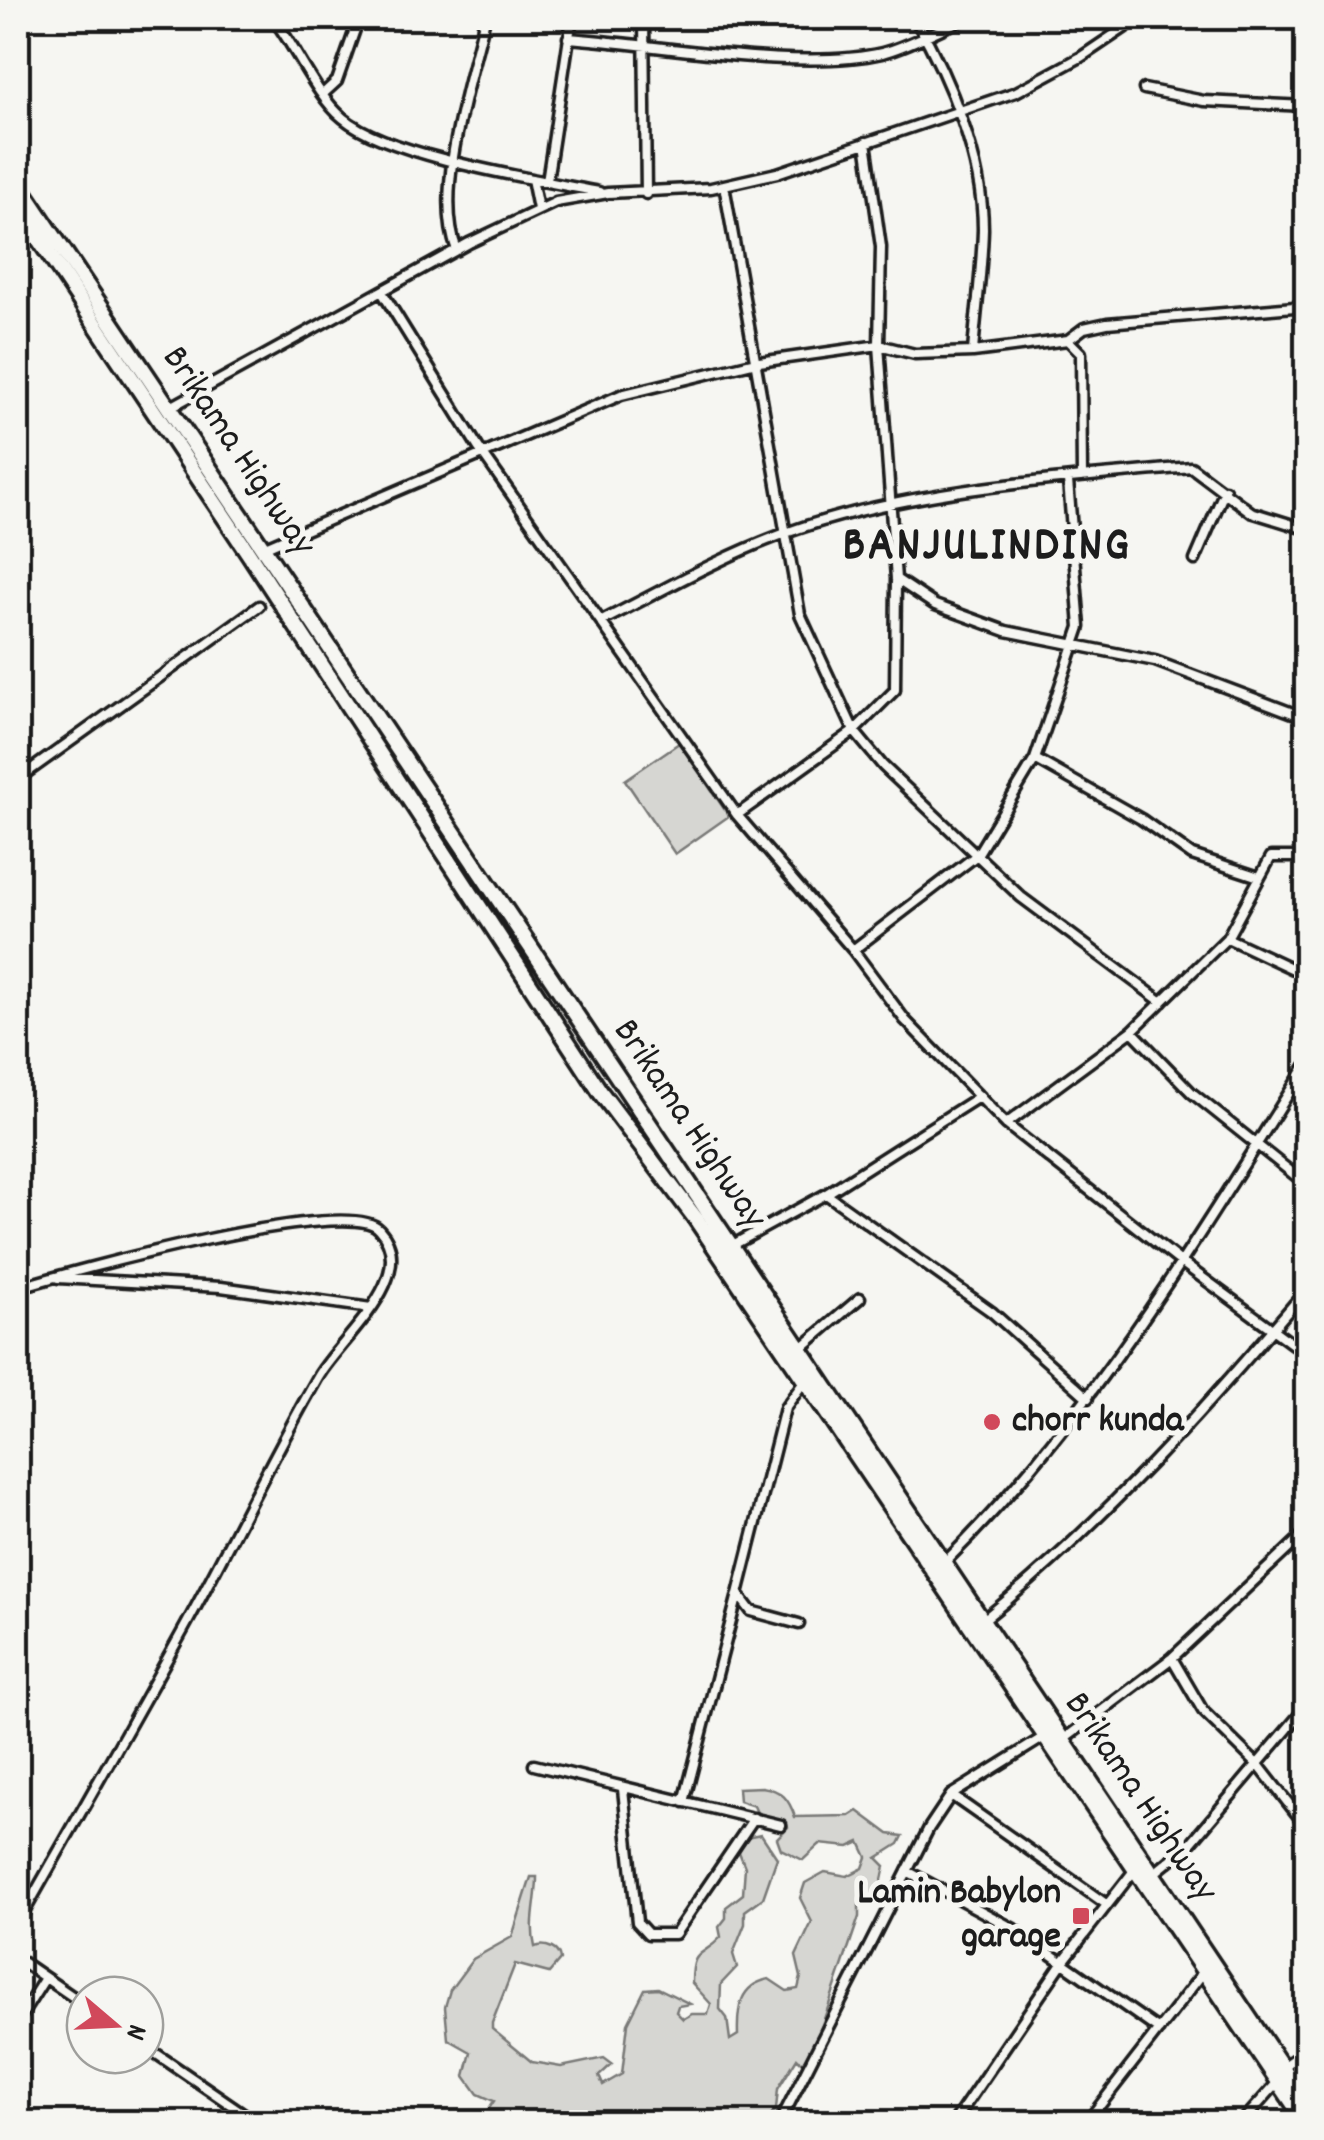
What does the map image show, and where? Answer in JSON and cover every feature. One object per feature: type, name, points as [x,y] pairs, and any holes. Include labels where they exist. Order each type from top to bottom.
[{"type":"highway","name":"Brikama Highway","points":[[18,183],[58,256],[731,1247],[799,1350],[809,1377],[1044,1737],[1114,1832],[1202,1974],[1306,2122]]},
{"type":"highway","name":"Brikama Highway","points":[[18,208],[58,256]]},
{"type":"highway","name":"Brikama Highway","points":[[256,551],[600,1093],[696,1219],[943,1564],[1062,1742],[1114,1832]]},
{"type":"highway","name":"Brikama Highway","points":[[1137,1866],[1152,1875],[1306,2103]]},
{"type":"street","points":[[273,18],[342,118],[403,145],[454,160],[608,193],[646,194],[777,173],[958,114],[1016,92],[1081,58],[1138,18]]},
{"type":"street","points":[[324,93],[337,82],[359,18]]},
{"type":"street","points":[[457,250],[449,230],[454,160],[485,18]]},
{"type":"street","points":[[547,181],[572,18]]},
{"type":"street","points":[[644,18],[646,194]]},
{"type":"street","points":[[915,18],[958,114],[976,173],[983,227],[973,352]]},
{"type":"street","points":[[568,38],[785,58],[840,56],[883,53],[967,18]]},
{"type":"street","points":[[1306,18],[1306,89]]},
{"type":"street","points":[[1144,89],[1220,103],[1306,106]]},
{"type":"street","points":[[737,815],[854,730],[895,690],[896,579],[879,345],[881,247],[866,142]]},
{"type":"street","points":[[532,179],[538,209]]},
{"type":"street","points":[[724,184],[752,363],[800,614],[854,730],[882,766],[1021,897],[1162,1002]]},
{"type":"street","points":[[163,412],[538,209],[608,193]]},
{"type":"street","points":[[382,292],[483,453],[604,620],[737,815],[853,950],[905,1020],[1006,1124],[1183,1264],[1306,1354]]},
{"type":"street","points":[[256,551],[622,395],[752,363],[879,345],[916,354],[973,352],[1068,340],[1084,328],[1107,323],[1306,306]]},
{"type":"street","points":[[1068,340],[1080,354],[1082,477]]},
{"type":"street","points":[[604,620],[784,534],[890,503],[1082,477],[1190,467],[1251,512],[1306,529]]},
{"type":"street","points":[[853,950],[977,855],[1035,760],[1080,627],[1068,480]]},
{"type":"street","points":[[1195,560],[1225,490]]},
{"type":"street","points":[[896,579],[936,604],[972,619],[1006,630],[1154,661],[1306,718]]},
{"type":"street","points":[[18,779],[258,606]]},
{"type":"street","points":[[1035,760],[1140,819],[1192,855],[1259,877]]},
{"type":"street","points":[[1006,1124],[1132,1031],[1226,938],[1271,856],[1306,857]]},
{"type":"street","points":[[1226,938],[1306,975]]},
{"type":"street","points":[[1132,1031],[1192,1093],[1306,1184]]},
{"type":"street","points":[[943,1564],[985,1523],[1088,1398],[1183,1264],[1306,1066]]},
{"type":"street","points":[[731,1247],[826,1194],[980,1096]]},
{"type":"street","points":[[826,1194],[992,1312],[1088,1398]]},
{"type":"street","points":[[18,1288],[230,1235],[308,1222],[367,1221],[381,1230],[392,1258],[382,1294],[320,1374],[186,1624],[18,1923]]},
{"type":"street","points":[[50,1278],[220,1287],[371,1308]]},
{"type":"street","points":[[981,1622],[1028,1584],[1205,1411],[1306,1290]]},
{"type":"street","points":[[799,1350],[860,1298]]},
{"type":"street","points":[[684,1802],[785,1408],[809,1377]]},
{"type":"street","points":[[1062,1742],[1172,1658],[1306,1532]]},
{"type":"street","points":[[738,1594],[751,1610],[799,1624]]},
{"type":"street","points":[[1172,1658],[1203,1711],[1260,1767],[1306,1826]]},
{"type":"street","points":[[1152,1875],[1190,1844],[1260,1767],[1306,1707]]},
{"type":"street","points":[[780,2122],[907,1871],[951,1796],[1044,1737]]},
{"type":"street","points":[[534,1765],[781,1826]]},
{"type":"street","points":[[623,1789],[637,1922],[648,1934],[676,1934],[754,1818]]},
{"type":"street","points":[[951,1796],[1106,1904]]},
{"type":"street","points":[[954,2122],[1062,1963],[1137,1866]]},
{"type":"street","points":[[907,1871],[1016,1930],[1159,2030]]},
{"type":"street","points":[[18,1960],[65,1992]]},
{"type":"street","points":[[1087,2122],[1202,1974]]},
{"type":"street","points":[[18,2022],[45,1978]]},
{"type":"street","points":[[1283,2068],[1306,2052]]},
{"type":"street","points":[[165,2060],[256,2122]]},
{"type":"street","points":[[1242,2122],[1277,2083]]},
{"type":"shaded area","points":[[679,743],[729,816],[675,854],[625,780]]},
{"type":"shaded area","points":[[762,1787],[784,1796],[795,1817],[850,1816],[858,1811],[889,1834],[903,1836],[899,1844],[877,1858],[885,1866],[880,1889],[859,1905],[859,1917],[809,2063],[804,2065],[797,2058],[778,2089],[776,2109],[766,2122],[480,2122],[494,2101],[478,2094],[465,2076],[471,2052],[448,2039],[445,2007],[450,1990],[473,1959],[512,1937],[531,1877],[537,1877],[535,1947],[551,1948],[560,1960],[549,1973],[515,1964],[492,2029],[532,2062],[561,2067],[604,2058],[612,2064],[599,2076],[603,2085],[622,2074],[628,2023],[645,1989],[658,1988],[690,2004],[678,2006],[676,2012],[683,2019],[692,2014],[708,2014],[711,2004],[692,1983],[694,1964],[699,1954],[721,1937],[719,1927],[726,1918],[726,1907],[743,1894],[745,1867],[739,1852],[746,1837],[761,1834],[777,1858],[763,1898],[745,1911],[745,1924],[733,1954],[737,1967],[721,1984],[720,2009],[727,2018],[730,2040],[738,2035],[742,1999],[752,1986],[769,1979],[787,1991],[798,1989],[801,1977],[796,1956],[812,1922],[800,1898],[805,1883],[825,1872],[847,1876],[863,1868],[867,1857],[860,1842],[849,1847],[820,1844],[803,1860],[781,1849],[777,1838],[788,1827],[787,1822],[758,1815],[754,1806],[739,1801],[738,1788]]},
{"type":"place","name":"chorr kunda","points":[[992,1422]]},
{"type":"place","name":"Lamin Babylon garage","points":[[1081,1916]]},
{"type":"district","name":"BANJULINDING","points":[[987,548]]}]
